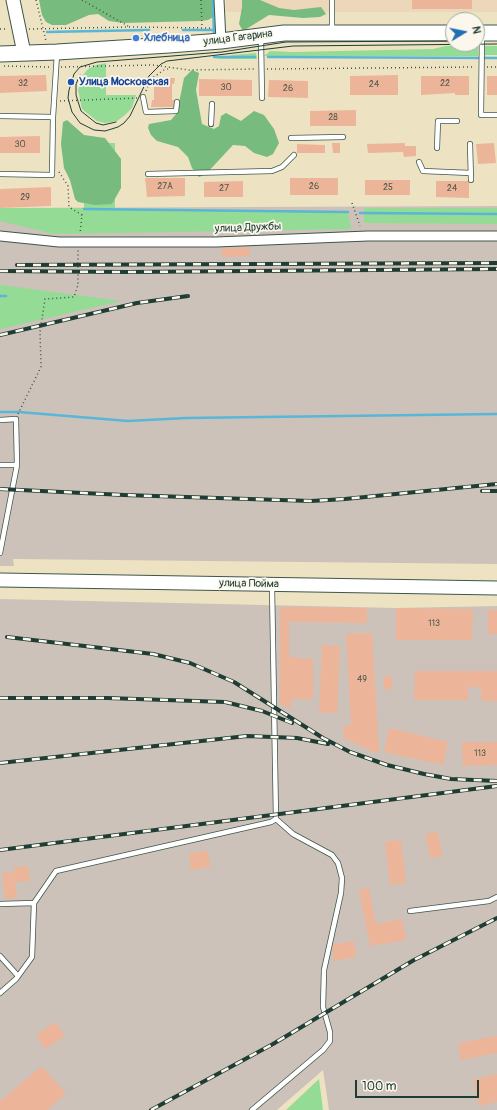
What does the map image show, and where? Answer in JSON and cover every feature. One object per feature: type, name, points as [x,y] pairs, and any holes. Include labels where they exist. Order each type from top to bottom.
[{"type":"main road","points":[[13,0],[24,53]]},
{"type":"main road","name":"улица Гагарина","points":[[0,54],[24,53],[52,56],[221,41],[284,33],[445,33]]},
{"type":"main road","name":"улица Пойма","points":[[0,580],[497,588]]},
{"type":"street","points":[[219,0],[221,41]]},
{"type":"street","name":"улица Дружбы","points":[[0,236],[59,242],[216,242],[368,236],[497,236]]},
{"type":"lane","points":[[332,0],[332,33]]},
{"type":"lane","points":[[261,35],[262,98]]},
{"type":"lane","points":[[482,52],[481,115],[497,116]]},
{"type":"lane","points":[[0,174],[52,175],[54,100],[52,56]]},
{"type":"lane","points":[[143,97],[146,112],[176,112],[177,102]]},
{"type":"lane","points":[[211,124],[212,104]]},
{"type":"lane","points":[[0,116],[53,117]]},
{"type":"lane","points":[[437,148],[438,121],[457,121]]},
{"type":"lane","points":[[291,138],[343,137]]},
{"type":"lane","points":[[470,144],[471,180]]},
{"type":"lane","points":[[148,174],[272,171],[282,167],[294,155]]},
{"type":"lane","points":[[418,162],[424,171],[471,173]]},
{"type":"lane","points":[[0,420],[16,419],[16,465],[0,553]]},
{"type":"lane","points":[[0,465],[16,465]]},
{"type":"lane","points":[[252,1110],[323,1050],[330,1041],[330,1032],[323,1007],[322,993],[324,970],[341,893],[342,878],[338,863],[332,855],[293,834],[276,819],[272,585]]},
{"type":"lane","points":[[0,993],[18,976],[32,957],[34,903],[56,871],[271,822],[276,819]]},
{"type":"lane","points":[[410,911],[489,901],[497,897]]},
{"type":"lane","points":[[0,904],[34,903]]},
{"type":"lane","points":[[0,956],[18,976]]},
{"type":"path","points":[[36,0],[52,56],[49,67]]},
{"type":"path","points":[[82,0],[129,27]]},
{"type":"path","points":[[201,0],[202,28]]},
{"type":"path","points":[[28,29],[129,27],[210,28]]},
{"type":"path","points":[[49,67],[52,56]]},
{"type":"path","points":[[52,56],[153,65],[189,70],[482,64],[497,67]]},
{"type":"path","points":[[0,66],[49,67]]},
{"type":"path","points":[[54,100],[143,97],[151,79],[164,70],[172,68]]},
{"type":"path","points":[[16,419],[42,367],[40,332],[45,299],[74,297],[78,285],[78,242],[82,215],[69,207],[68,186],[58,171]]},
{"type":"path","points":[[352,203],[360,226]]},
{"type":"shaded area","points":[[226,0],[497,0],[497,12],[226,12]]},
{"type":"shaded area","points":[[497,206],[497,564],[13,559],[14,566],[0,566],[0,208]]},
{"type":"shaded area","points":[[0,599],[396,608],[497,606],[497,1110],[329,1110],[323,1070],[277,1110],[0,1110]]},
{"type":"green space","points":[[39,0],[216,0],[217,15],[208,20],[200,21],[123,23],[109,21],[98,14],[89,15],[66,25],[52,25],[46,22],[42,15]]},
{"type":"green space","points":[[242,0],[260,0],[279,8],[294,10],[321,7],[326,14],[320,17],[303,18],[269,15],[243,31],[239,24]]},
{"type":"green space","points":[[445,46],[445,52],[478,52],[478,56],[264,56],[270,51],[293,52],[433,49]]},
{"type":"green space","points":[[485,46],[497,46],[497,55],[485,55]]},
{"type":"green space","points":[[256,53],[257,59],[216,59],[233,55]]},
{"type":"green space","points":[[106,63],[106,95],[136,95],[132,108],[125,115],[117,121],[105,123],[97,121],[82,109],[78,90],[83,75],[88,69],[96,65]]},
{"type":"green space","points":[[192,70],[199,73],[196,90],[202,124],[214,129],[219,126],[221,116],[226,113],[241,121],[254,111],[264,115],[274,129],[279,143],[273,154],[267,157],[254,153],[245,146],[233,145],[206,174],[199,177],[192,168],[188,157],[178,147],[157,141],[151,135],[148,128],[149,124],[171,120],[177,113],[184,78]]},
{"type":"green space","points":[[67,120],[84,135],[105,138],[121,159],[121,188],[112,204],[95,205],[78,202],[75,199],[70,180],[64,168],[61,144],[63,122]]},
{"type":"green space","points":[[84,143],[115,143],[115,209],[348,212],[351,229],[54,234],[0,221],[0,208],[84,208]]},
{"type":"green space","points":[[364,208],[497,208],[497,224],[364,223]]},
{"type":"green space","points":[[1,285],[121,301],[0,329]]},
{"type":"green space","points":[[319,1079],[323,1110],[286,1110]]},
{"type":"building","points":[[412,0],[472,0],[472,9],[412,9]]},
{"type":"building","points":[[46,75],[47,91],[0,93],[0,76]]},
{"type":"building","points":[[398,75],[398,95],[350,95],[350,76]]},
{"type":"building","points":[[421,76],[469,76],[469,95],[455,95],[455,93],[421,95]]},
{"type":"building","points":[[487,76],[497,76],[497,95],[487,95]]},
{"type":"building","points":[[154,78],[175,78],[174,84],[172,84],[172,100],[175,100],[174,107],[151,107],[152,100],[154,100]]},
{"type":"building","points":[[199,79],[252,80],[252,96],[199,96]]},
{"type":"building","points":[[269,80],[308,81],[308,98],[268,97]]},
{"type":"building","points":[[356,110],[356,126],[310,126],[310,111]]},
{"type":"building","points":[[40,136],[40,153],[0,153],[0,137]]},
{"type":"building","points":[[332,143],[340,143],[340,153],[333,153]]},
{"type":"building","points":[[405,143],[405,146],[416,146],[416,156],[404,157],[403,152],[368,153],[367,144]]},
{"type":"building","points":[[494,143],[496,163],[478,164],[476,144]]},
{"type":"building","points":[[297,144],[325,145],[325,153],[297,153]]},
{"type":"building","points":[[145,178],[185,178],[185,196],[147,197]]},
{"type":"building","points":[[290,178],[338,178],[338,195],[290,195]]},
{"type":"building","points":[[365,180],[410,180],[410,195],[365,195]]},
{"type":"building","points":[[243,181],[243,197],[204,197],[204,182]]},
{"type":"building","points":[[436,181],[469,181],[469,198],[436,197]]},
{"type":"building","points":[[51,187],[51,206],[0,208],[0,189]]},
{"type":"building","points":[[249,247],[250,256],[222,257],[222,248]]},
{"type":"building","points":[[280,607],[367,608],[367,623],[289,622],[289,657],[313,659],[313,699],[291,699],[291,709],[280,704]]},
{"type":"building","points":[[396,608],[473,609],[472,640],[396,640]]},
{"type":"building","points":[[488,610],[497,610],[497,634],[488,634]]},
{"type":"building","points":[[372,633],[379,752],[373,752],[344,738],[343,726],[351,725],[346,634]]},
{"type":"building","points":[[322,645],[340,646],[337,713],[319,712]]},
{"type":"building","points":[[415,671],[497,671],[497,701],[481,701],[481,687],[468,687],[468,700],[414,700]]},
{"type":"building","points":[[384,676],[392,676],[392,689],[384,689]]},
{"type":"building","points":[[389,728],[448,742],[443,765],[384,752]]},
{"type":"building","points":[[462,742],[497,742],[497,765],[463,766]]},
{"type":"building","points":[[438,832],[442,856],[430,858],[426,834]]},
{"type":"building","points":[[401,840],[406,883],[390,885],[385,842]]},
{"type":"building","points":[[208,851],[210,867],[191,870],[189,853]]},
{"type":"building","points":[[28,866],[30,881],[15,882],[14,867]]},
{"type":"building","points":[[14,872],[17,898],[5,899],[2,873]]},
{"type":"building","points":[[369,888],[376,924],[402,919],[406,940],[370,946],[359,890]]},
{"type":"building","points":[[354,941],[356,957],[334,961],[331,945]]},
{"type":"building","points":[[55,1022],[65,1036],[45,1049],[36,1035]]},
{"type":"building","points":[[497,1036],[497,1053],[461,1060],[458,1043]]},
{"type":"building","points":[[42,1066],[66,1094],[47,1110],[0,1110],[0,1101]]},
{"type":"building","points":[[497,1074],[497,1102],[479,1106],[473,1080]]},
{"type":"waterway","points":[[213,0],[214,36]]},
{"type":"waterway","points":[[47,32],[149,30]]},
{"type":"waterway","points":[[183,30],[214,30]]},
{"type":"waterway","points":[[214,57],[255,57]]},
{"type":"waterway","points":[[268,57],[497,58]]},
{"type":"waterway","points":[[84,209],[348,212]]},
{"type":"waterway","points":[[360,213],[497,214]]},
{"type":"waterway","points":[[0,296],[6,296]]},
{"type":"waterway","points":[[0,412],[19,412],[128,421],[186,418],[497,414]]},
{"type":"tram line","points":[[445,41],[286,42],[222,52],[97,62],[80,67],[74,74],[68,98],[72,112],[80,123],[94,130],[105,131],[118,127],[124,123],[130,116],[149,76],[161,64],[167,61],[293,46],[445,45]]},
{"type":"tram line","points":[[485,44],[497,44]]},
{"type":"tram line","points":[[80,75],[76,84],[76,95],[81,111],[96,123],[103,125],[116,122]]},
{"type":"railway","points":[[17,265],[497,263]]},
{"type":"railway","points":[[0,271],[127,272],[497,269]]},
{"type":"railway","points":[[0,335],[137,303],[188,296]]},
{"type":"railway","points":[[0,489],[124,495],[311,501],[497,484]]},
{"type":"railway","points":[[482,491],[497,491]]},
{"type":"railway","points":[[7,637],[153,654],[190,663],[234,682],[323,738],[350,752],[387,765],[424,774],[451,779],[497,781]]},
{"type":"railway","points":[[0,698],[107,698],[225,702],[262,711],[292,723]]},
{"type":"railway","points":[[0,763],[247,736],[297,738],[328,744]]},
{"type":"railway","points":[[0,850],[497,786]]},
{"type":"railway","points":[[151,1110],[273,1044],[414,960],[497,918]]},
{"type":"place","name":"Хлебница","points":[[136,38]]},
{"type":"place","name":"Улица Московская","points":[[71,82]]}]
